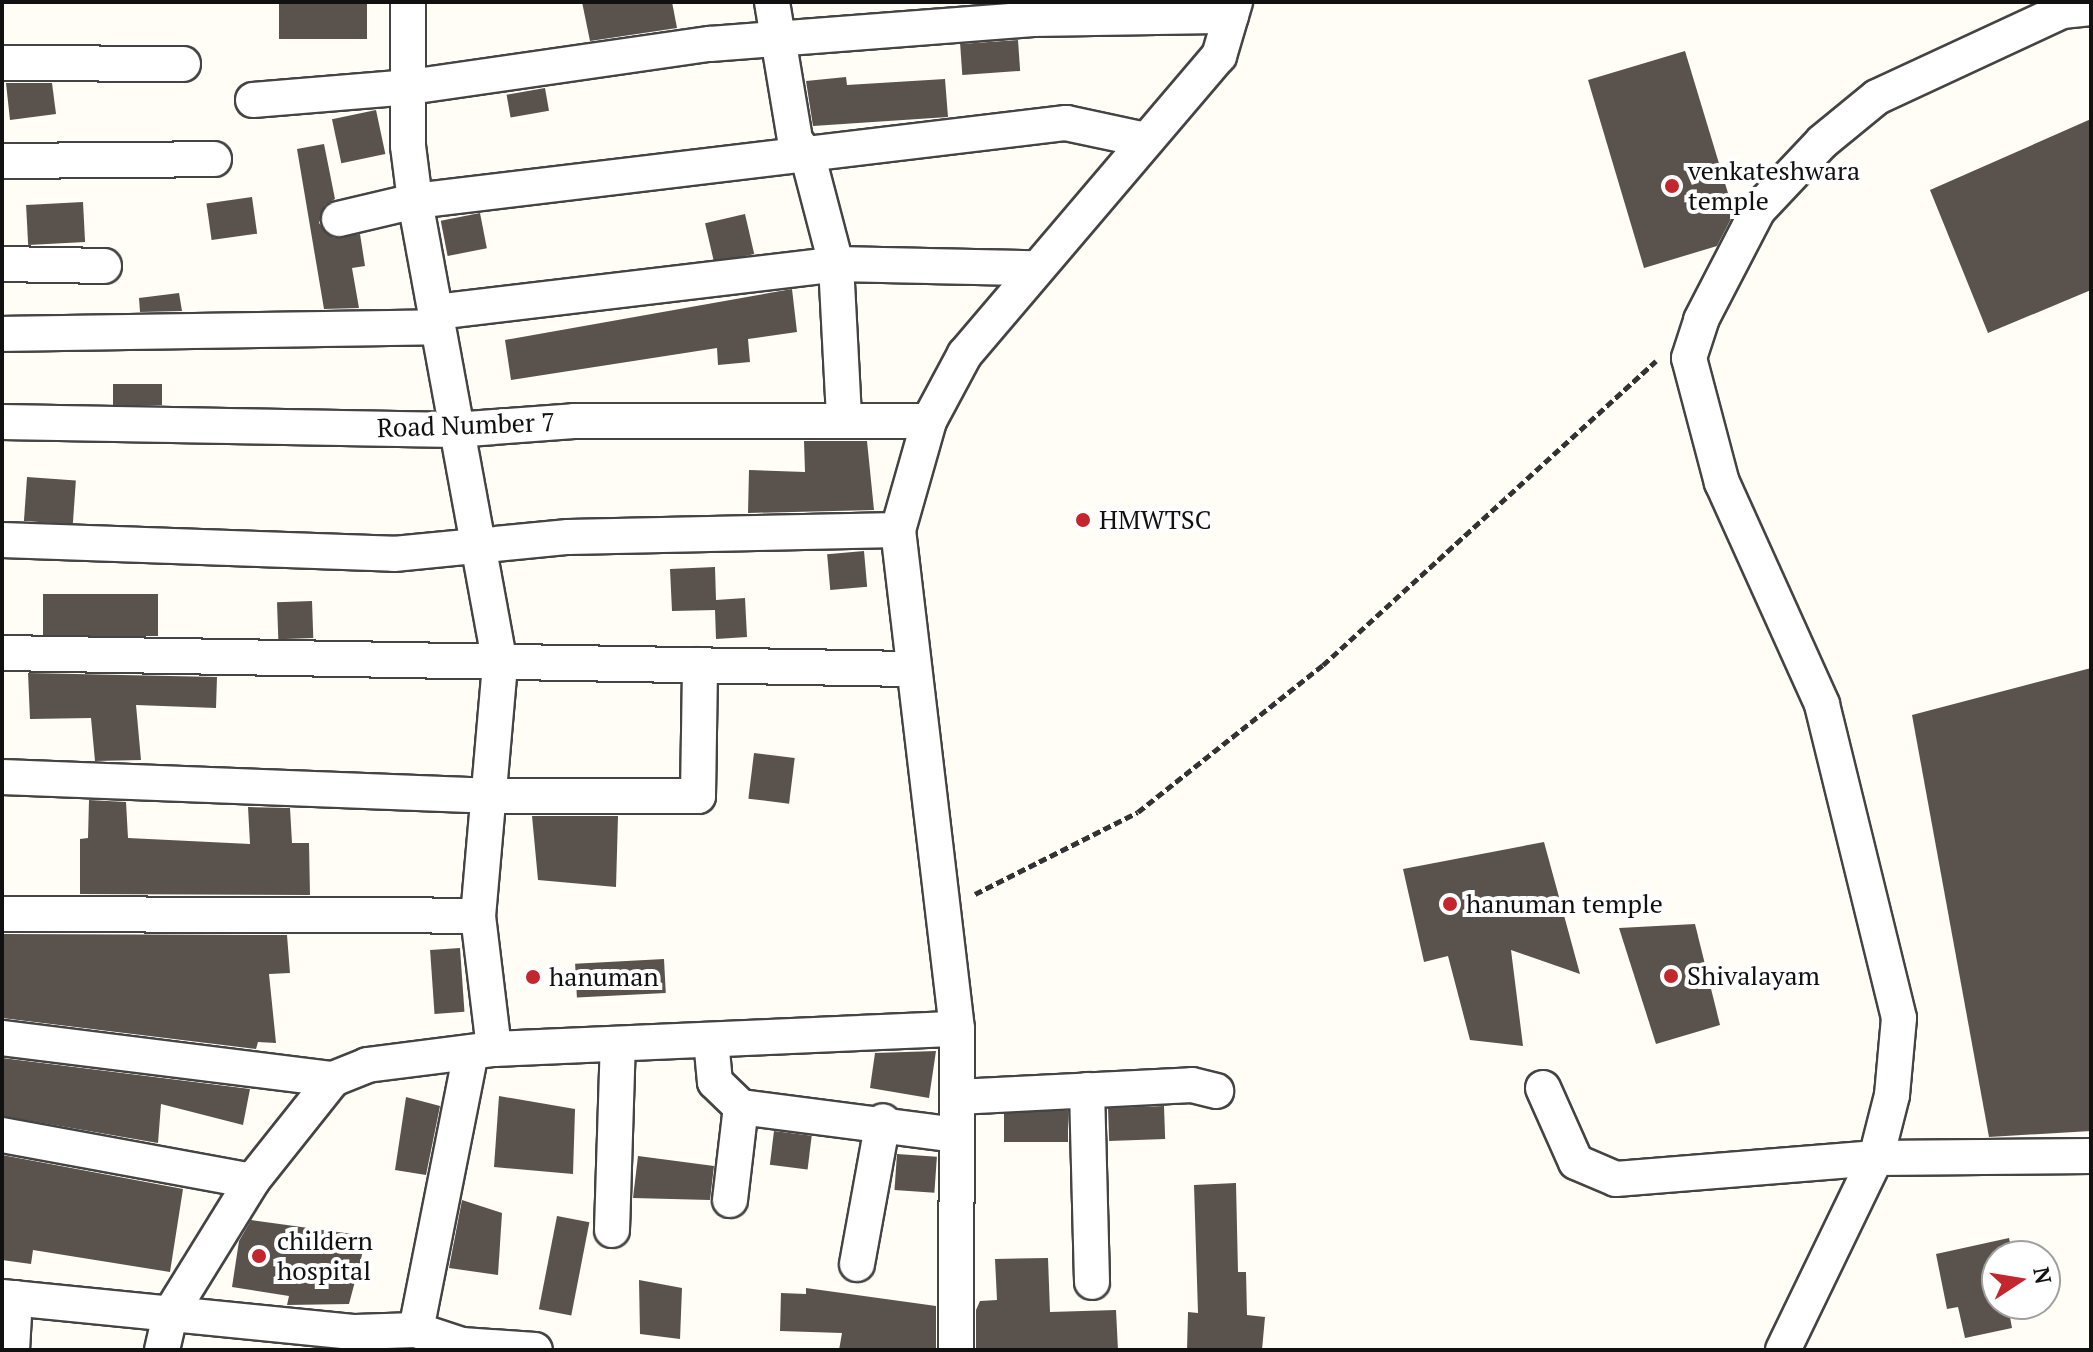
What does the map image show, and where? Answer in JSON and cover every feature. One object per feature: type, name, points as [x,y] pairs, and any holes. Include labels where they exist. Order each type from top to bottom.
[{"type":"street","points":[[408,2],[415,201],[500,665],[478,916],[482,1050],[416,1330]]},
{"type":"street","points":[[772,2],[795,140],[808,157],[836,264],[844,417]]},
{"type":"street","points":[[1783,1350],[1876,1158],[1892,1095],[1899,1018],[1822,704],[1722,483],[1689,358],[1701,320],[1758,210],[1822,142],[1877,97],[2062,11],[2091,8]]},
{"type":"street","points":[[253,100],[410,87],[777,38],[1033,19],[1233,9],[1219,56],[1035,268],[965,354],[929,421],[898,530],[957,1029],[956,1350]]},
{"type":"street","points":[[2,63],[183,64]]},
{"type":"street","points":[[339,219],[415,201],[808,157],[1066,123],[1146,140]]},
{"type":"street","points":[[2,161],[214,159]]},
{"type":"street","points":[[2,264],[104,266]]},
{"type":"street","points":[[2,334],[437,320],[836,264],[1035,268]]},
{"type":"street","name":"Road Number 7","points":[[2,422],[455,430],[574,421],[844,417],[929,421]]},
{"type":"street","points":[[2,540],[394,554],[568,537],[898,530]]},
{"type":"street","points":[[2,653],[500,665],[914,669]]},
{"type":"street","points":[[2,777],[489,796],[698,796],[700,665]]},
{"type":"street","points":[[2,914],[478,916]]},
{"type":"street","points":[[162,1350],[170,1314],[252,1181],[333,1079],[367,1065],[482,1050],[957,1029]]},
{"type":"street","points":[[2,1038],[333,1079]]},
{"type":"street","points":[[711,1040],[715,1082],[741,1107],[883,1121],[956,1135]]},
{"type":"street","points":[[612,1230],[618,1044]]},
{"type":"street","points":[[957,1097],[1192,1085],[1216,1091]]},
{"type":"street","points":[[1543,1088],[1576,1162],[1616,1179],[1876,1158],[2091,1156]]},
{"type":"street","points":[[1087,1090],[1092,1282]]},
{"type":"street","points":[[730,1200],[741,1107]]},
{"type":"street","points":[[857,1264],[883,1121]]},
{"type":"street","points":[[2,1135],[252,1181]]},
{"type":"street","points":[[12,1350],[8,1297],[170,1314],[256,1336],[355,1341],[416,1330],[462,1348],[535,1350]]},
{"type":"path","points":[[943,910],[1138,812],[1323,665],[1701,320]]},
{"type":"building","points":[[279,2],[367,2],[367,39],[279,39]]},
{"type":"building","points":[[582,2],[672,2],[677,28],[590,41]]},
{"type":"building","points":[[1018,40],[1020,71],[962,75],[960,44]]},
{"type":"building","points":[[1685,51],[1734,213],[1717,246],[1644,268],[1588,80]]},
{"type":"building","points":[[846,77],[847,85],[945,79],[948,117],[813,126],[806,81]]},
{"type":"building","points":[[6,83],[52,83],[56,114],[10,120]]},
{"type":"building","points":[[545,88],[549,111],[511,117],[507,95]]},
{"type":"building","points":[[376,110],[385,154],[341,163],[332,119]]},
{"type":"building","points":[[2091,119],[2091,290],[1988,333],[1930,190]]},
{"type":"building","points":[[324,144],[335,199],[325,205],[319,223],[334,238],[360,234],[365,266],[352,268],[359,308],[324,309],[297,149]]},
{"type":"building","points":[[252,197],[257,234],[212,240],[206,203]]},
{"type":"building","points":[[83,202],[85,242],[28,245],[26,205]]},
{"type":"building","points":[[480,213],[487,248],[448,256],[441,221]]},
{"type":"building","points":[[745,214],[754,254],[714,263],[705,223]]},
{"type":"building","points":[[792,289],[797,332],[748,339],[750,362],[718,365],[717,348],[511,380],[505,340]]},
{"type":"building","points":[[179,293],[182,311],[140,312],[139,298]]},
{"type":"building","points":[[113,384],[162,384],[162,405],[113,405]]},
{"type":"building","points":[[804,441],[867,441],[874,510],[748,513],[749,470],[805,472]]},
{"type":"building","points":[[27,477],[76,480],[73,524],[24,521]]},
{"type":"building","points":[[864,551],[867,587],[830,590],[827,554]]},
{"type":"building","points":[[715,567],[716,600],[745,598],[747,637],[716,639],[715,610],[672,611],[670,569]]},
{"type":"building","points":[[43,594],[158,594],[158,636],[43,636]]},
{"type":"building","points":[[312,601],[313,638],[278,639],[277,602]]},
{"type":"building","points":[[2091,668],[2091,1131],[1989,1137],[1912,715]]},
{"type":"building","points":[[28,673],[217,677],[216,708],[136,705],[141,760],[95,761],[91,718],[30,719]]},
{"type":"building","points":[[754,753],[795,758],[789,804],[748,799]]},
{"type":"building","points":[[89,800],[126,802],[128,838],[250,844],[248,807],[290,808],[292,843],[309,843],[310,895],[80,894],[80,839],[88,838]]},
{"type":"building","points":[[532,816],[618,816],[616,887],[538,880]]},
{"type":"building","points":[[1544,842],[1580,974],[1511,950],[1523,1046],[1470,1040],[1448,956],[1424,962],[1403,869]]},
{"type":"building","name":"Shivalayam","points":[[1695,924],[1720,1025],[1656,1044],[1619,928]]},
{"type":"building","points":[[2,934],[287,935],[290,973],[269,974],[276,1043],[258,1042],[256,1049],[2,1018]]},
{"type":"building","points":[[460,948],[464,1012],[435,1014],[430,950]]},
{"type":"building","points":[[664,959],[666,993],[577,998],[575,964]]},
{"type":"building","points":[[936,1051],[929,1098],[870,1088],[875,1053]]},
{"type":"building","points":[[2,1058],[250,1089],[243,1125],[161,1104],[158,1143],[2,1116]]},
{"type":"building","points":[[499,1096],[575,1109],[573,1174],[494,1167]]},
{"type":"building","points":[[406,1097],[440,1106],[426,1175],[395,1170]]},
{"type":"building","points":[[1164,1106],[1165,1139],[1109,1141],[1108,1108]]},
{"type":"building","points":[[1004,1111],[1068,1111],[1068,1142],[1004,1142]]},
{"type":"building","points":[[774,1131],[812,1136],[808,1169],[770,1165]]},
{"type":"building","points":[[897,1154],[937,1157],[934,1193],[894,1190]]},
{"type":"building","points":[[2,1155],[183,1189],[170,1272],[33,1250],[31,1264],[2,1260]]},
{"type":"building","points":[[638,1156],[714,1166],[710,1200],[633,1198]]},
{"type":"building","points":[[1236,1183],[1238,1272],[1246,1272],[1247,1315],[1265,1317],[1262,1350],[1187,1350],[1188,1312],[1198,1313],[1194,1185]]},
{"type":"building","points":[[462,1200],[502,1213],[498,1275],[449,1268]]},
{"type":"building","points":[[557,1216],[589,1222],[571,1316],[539,1309]]},
{"type":"building","points":[[251,1220],[367,1236],[349,1304],[287,1305],[289,1296],[232,1287],[239,1241]]},
{"type":"building","points":[[1981,1244],[1981,1320],[2011,1320],[2012,1328],[1965,1338],[1958,1307],[1947,1309],[1936,1254]]},
{"type":"building","points":[[1048,1258],[1050,1312],[1116,1310],[1118,1350],[976,1350],[976,1310],[980,1301],[997,1300],[995,1259]]},
{"type":"building","points":[[639,1280],[682,1288],[680,1339],[640,1334]]},
{"type":"building","points":[[806,1288],[936,1306],[936,1350],[839,1350],[842,1333],[780,1331],[781,1293],[806,1294]]},
{"type":"place","name":"venkateshwara temple","points":[[1672,186]]},
{"type":"place","name":"HMWTSC","points":[[1083,520]]},
{"type":"place","name":"hanuman temple","points":[[1450,904]]},
{"type":"place","name":"Shivalayam","points":[[1671,976]]},
{"type":"place","name":"hanuman","points":[[533,977]]},
{"type":"place","name":"childern hospital","points":[[259,1256]]}]
